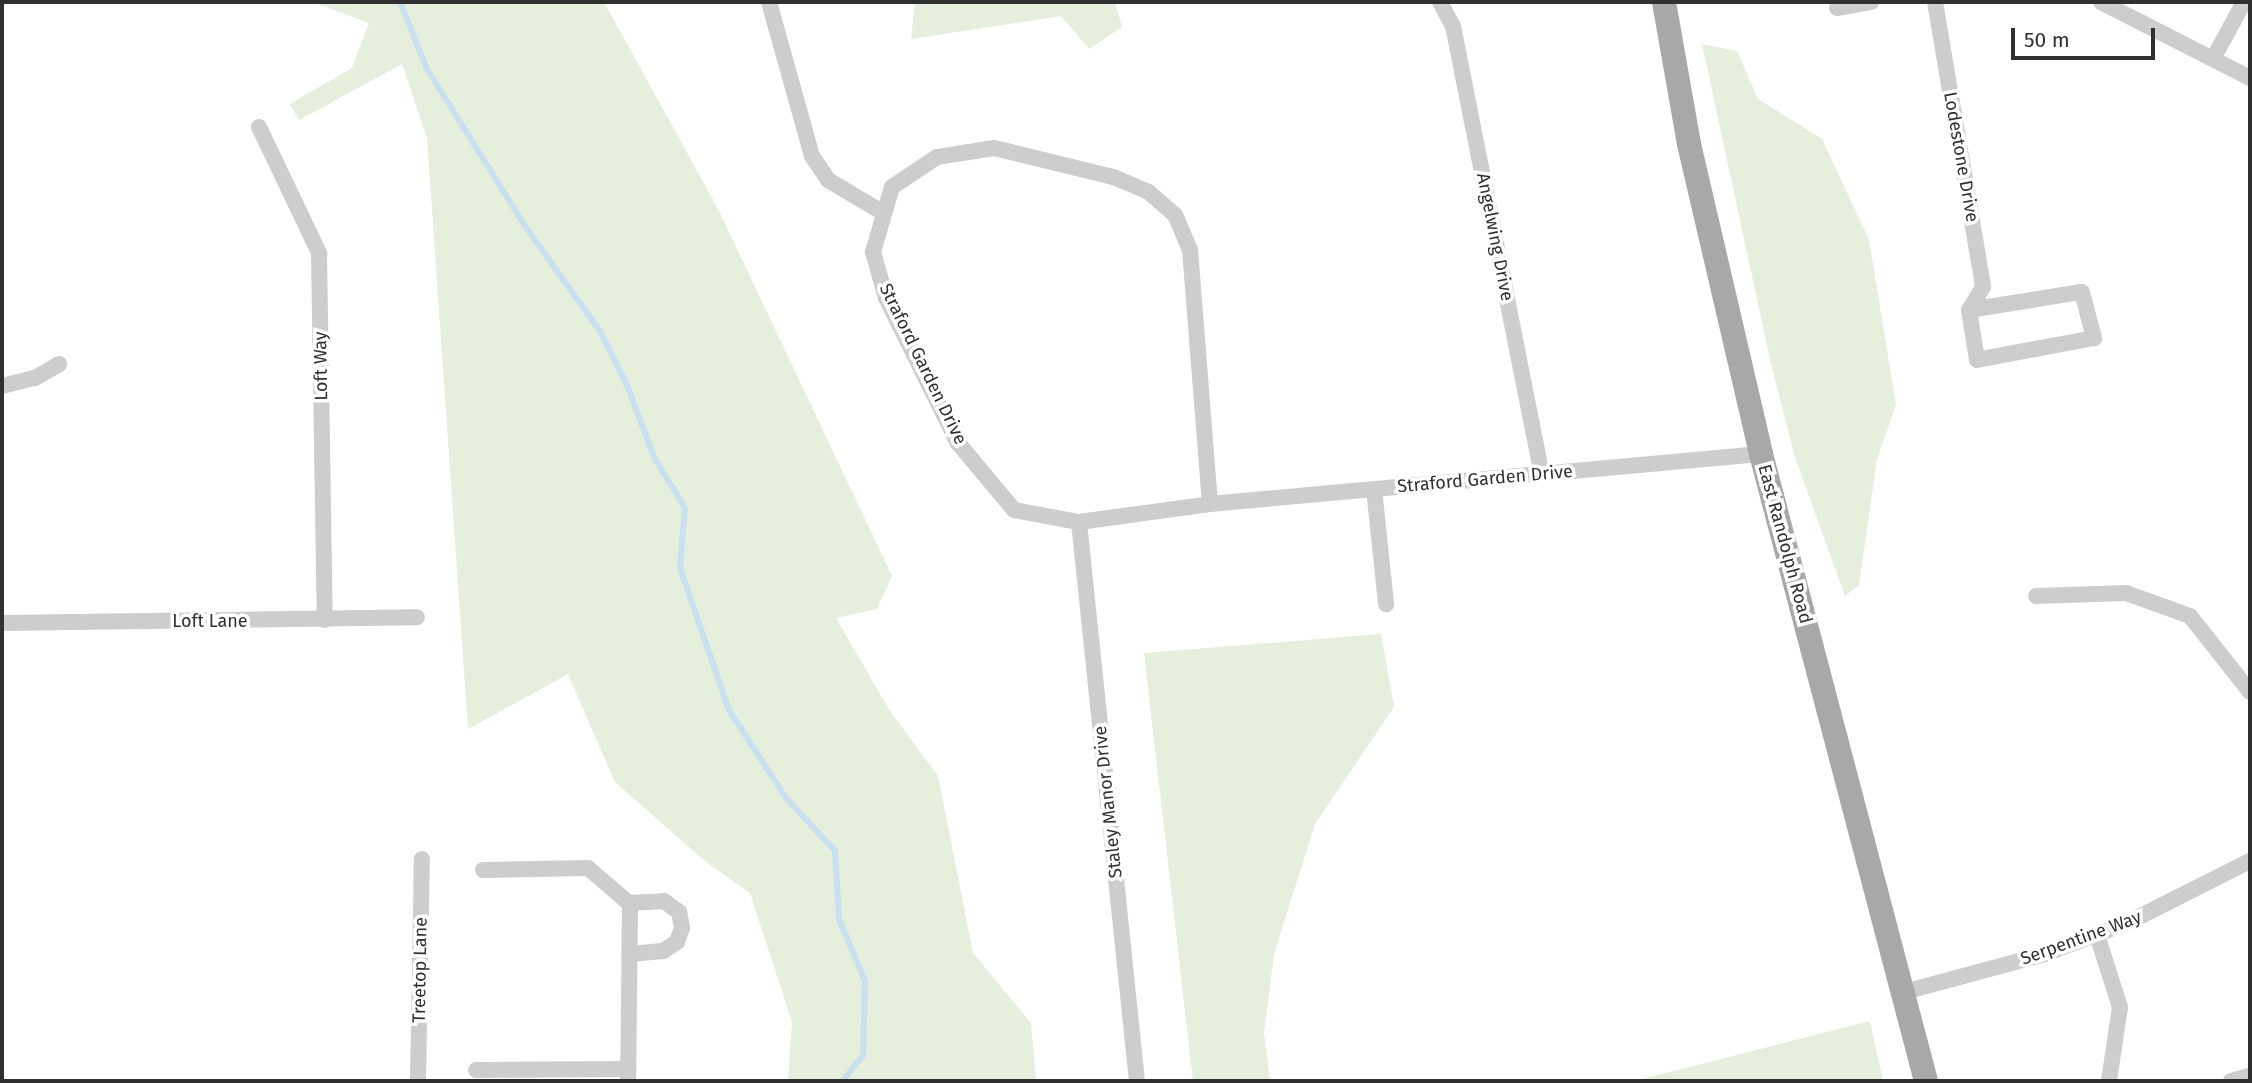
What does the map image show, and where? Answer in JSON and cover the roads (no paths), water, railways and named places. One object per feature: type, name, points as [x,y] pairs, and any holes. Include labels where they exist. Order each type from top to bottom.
[{"type":"main road","name":"East Randolph Road","points":[[1664,2],[1689,144],[1761,454],[1926,1081]]},
{"type":"street","points":[[769,2],[812,156],[828,180],[882,212]]},
{"type":"street","name":"Angelwing Drive","points":[[1440,2],[1453,26],[1542,474]]},
{"type":"street","points":[[1837,8],[1871,2]]},
{"type":"street","name":"Lodestone Drive","points":[[1935,2],[1983,287],[1969,310]]},
{"type":"street","points":[[2101,2],[2250,78]]},
{"type":"street","points":[[2214,58],[2244,2]]},
{"type":"street","name":"Loft Way","points":[[259,127],[319,253],[325,620]]},
{"type":"street","name":"Straford Garden Drive","points":[[1210,504],[1190,250],[1175,215],[1149,192],[1113,177],[994,148],[937,157],[892,187],[882,212],[873,252],[886,298],[958,443],[1014,510],[1079,522],[1210,504],[1761,454]]},
{"type":"street","points":[[2082,292],[2094,338],[1977,360],[1969,310],[2082,292]]},
{"type":"street","points":[[2,386],[35,379],[59,364]]},
{"type":"street","points":[[1374,489],[1386,604]]},
{"type":"street","name":"Staley Manor Drive","points":[[1079,522],[1137,1081]]},
{"type":"street","points":[[2036,596],[2126,593],[2190,616],[2250,692]]},
{"type":"street","name":"Loft Lane","points":[[2,623],[417,617]]},
{"type":"street","name":"Treetop Lane","points":[[418,1081],[422,859]]},
{"type":"street","name":"Serpentine Way","points":[[1904,992],[2045,954],[2194,892],[2250,861]]},
{"type":"street","points":[[483,870],[588,868],[628,903],[664,901],[679,912],[682,928],[677,942],[663,951],[629,954]]},
{"type":"street","points":[[476,1070],[628,1075],[628,903]]},
{"type":"street","points":[[2097,934],[2120,1007],[2109,1081]]},
{"type":"street","points":[[2231,1081],[2250,1076]]},
{"type":"waterway","points":[[400,2],[427,69],[527,229],[600,331],[626,383],[655,459],[685,508],[680,568],[729,710],[786,798],[835,851],[839,919],[865,981],[863,1055],[843,1081]]}]
